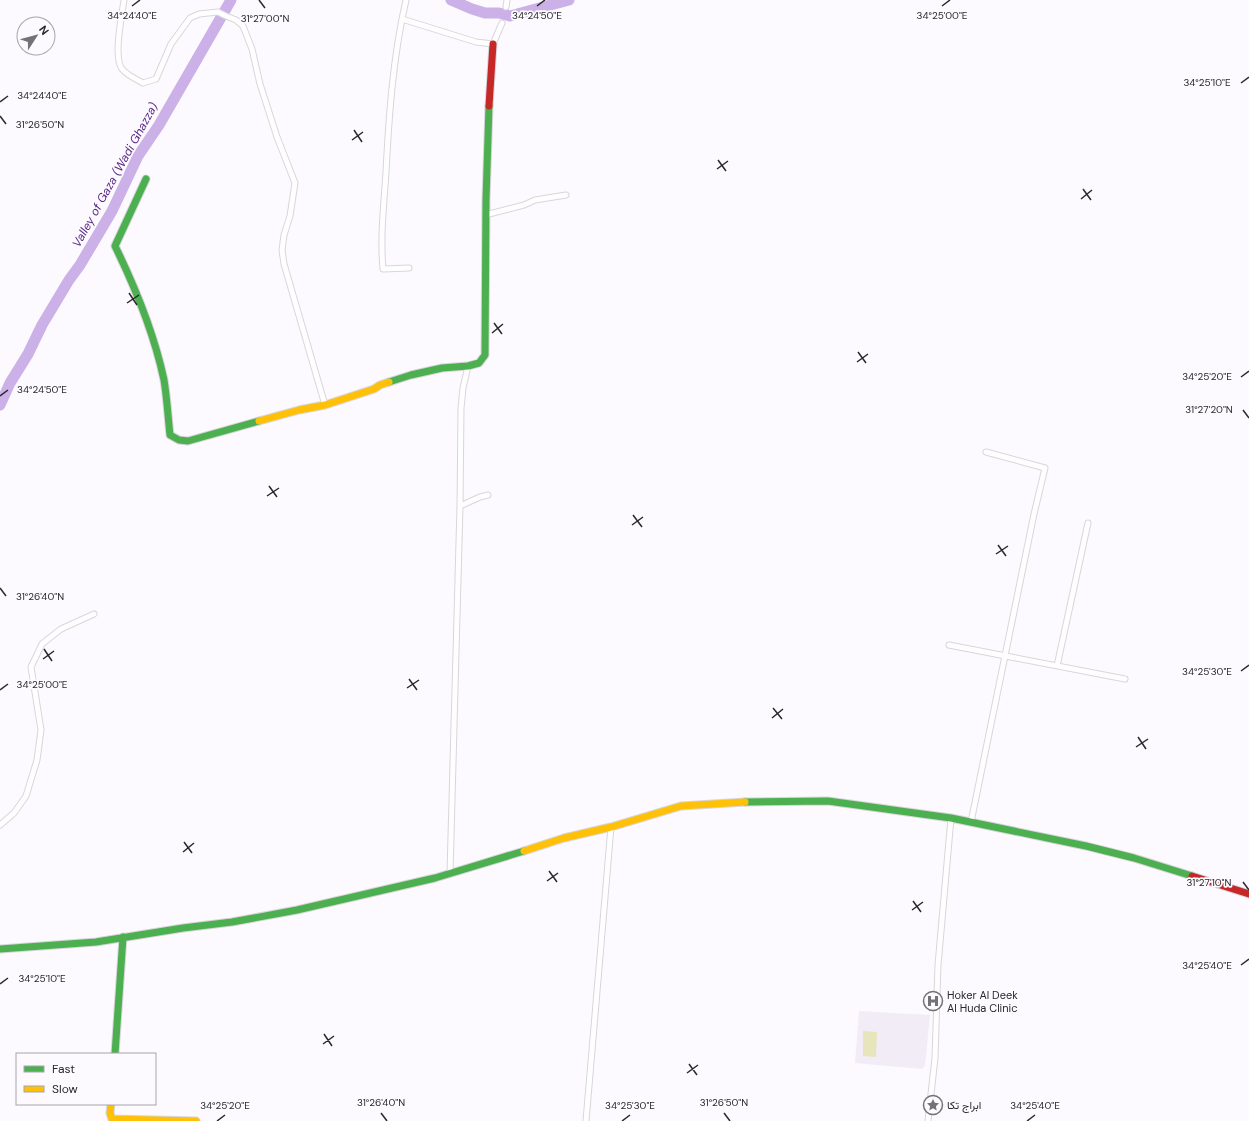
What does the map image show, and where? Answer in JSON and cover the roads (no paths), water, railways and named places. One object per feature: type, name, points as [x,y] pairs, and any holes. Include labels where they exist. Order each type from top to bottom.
[{"type":"street","points":[[124,0],[118,43],[119,56],[122,69],[143,83],[156,79],[171,44],[190,18],[199,14],[218,12],[236,20],[243,26],[252,49],[260,84],[277,137],[295,183],[290,216],[284,235],[282,250],[284,264],[325,405]]},
{"type":"street","points":[[406,0],[397,41],[391,97],[382,222],[382,249],[383,269],[409,268]]},
{"type":"street","points":[[506,7],[507,0]]},
{"type":"street","points":[[402,19],[476,42],[493,44]]},
{"type":"street","points":[[146,179],[115,246],[137,292],[156,350],[164,382],[170,435],[178,440],[188,441],[299,410],[325,405],[411,375],[442,368],[468,366],[479,363],[485,355],[485,215],[488,114],[493,44],[502,23]]},
{"type":"street","points":[[485,215],[524,205],[535,200],[566,195]]},
{"type":"street","points":[[450,873],[460,506],[461,408],[463,388],[468,366]]},
{"type":"street","points":[[971,822],[1034,514],[1046,468],[986,452]]},
{"type":"street","points":[[460,506],[480,496],[488,495]]},
{"type":"street","points":[[1057,666],[1088,523]]},
{"type":"street","points":[[0,825],[14,813],[26,796],[37,760],[41,730],[31,667],[42,644],[61,629],[94,614]]},
{"type":"street","points":[[949,645],[1125,679]]},
{"type":"street","points":[[0,949],[96,942],[123,936],[232,922],[297,910],[450,873],[564,838],[610,827],[681,806],[759,801],[828,802],[951,818],[1086,846],[1134,858],[1249,894]]},
{"type":"street","points":[[928,1121],[935,1058],[938,965],[951,818]]},
{"type":"street","points":[[586,1121],[610,827]]},
{"type":"street","points":[[115,1053],[123,936]]},
{"type":"street","points":[[111,1105],[110,1112],[112,1119],[196,1121]]},
{"type":"waterway","name":"Valley of Gaza (Wadi Ghazza)","points":[[0,405],[10,383],[28,354],[42,325],[112,211],[138,156],[159,125],[231,0]]},
{"type":"waterway","name":"Valley of Gaza (Wadi Ghazza)","points":[[451,0],[485,13],[499,13],[510,16],[569,0]]},
{"type":"place","name":"Hoker Al Deek Al Huda Clinic","points":[[933,1001]]},
{"type":"place","name":"ابراج تكا","points":[[933,1105]]}]
